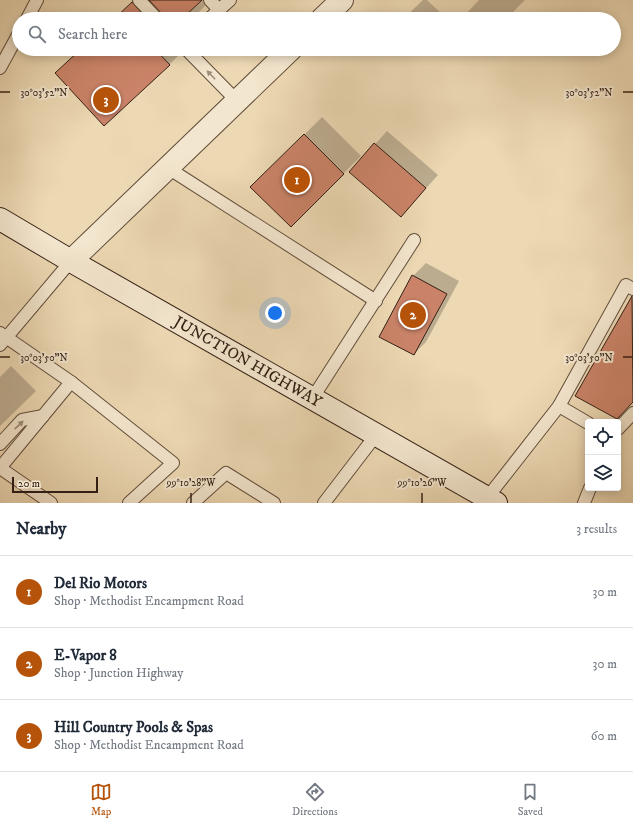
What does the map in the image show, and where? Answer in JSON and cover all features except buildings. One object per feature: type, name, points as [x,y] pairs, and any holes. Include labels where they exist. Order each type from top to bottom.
[{"type":"main road","points":[[329,12],[342,0]]},
{"type":"main road","points":[[70,262],[284,56]]},
{"type":"main road","name":"JUNCTION HIGHWAY","points":[[0,219],[70,262],[492,501]]},
{"type":"lane","points":[[31,12],[37,0]]},
{"type":"lane","points":[[139,0],[150,12]]},
{"type":"lane","points":[[210,0],[220,10]]},
{"type":"lane","points":[[218,12],[230,0]]},
{"type":"lane","points":[[0,68],[12,46]]},
{"type":"lane","points":[[193,56],[236,101]]},
{"type":"lane","points":[[168,168],[376,301]]},
{"type":"lane","points":[[312,399],[414,240]]},
{"type":"lane","points":[[70,262],[2,339],[71,382],[173,463],[129,503]]},
{"type":"lane","points":[[492,501],[559,406],[626,285],[633,289]]},
{"type":"lane","points":[[51,503],[0,468],[71,382]]},
{"type":"lane","points":[[559,406],[585,421]]},
{"type":"lane","points":[[621,426],[633,412]]},
{"type":"lane","points":[[0,444],[22,420],[43,416]]},
{"type":"lane","points":[[324,503],[376,435]]},
{"type":"lane","points":[[193,503],[226,473],[274,503]]},
{"type":"lane","points":[[584,503],[589,491]]},
{"type":"place","name":"Hill Country Pools & Spas","points":[[106,100]]},
{"type":"place","name":"Del Rio Motors","points":[[297,180]]},
{"type":"place","name":"E-Vapor 8","points":[[413,315]]}]
